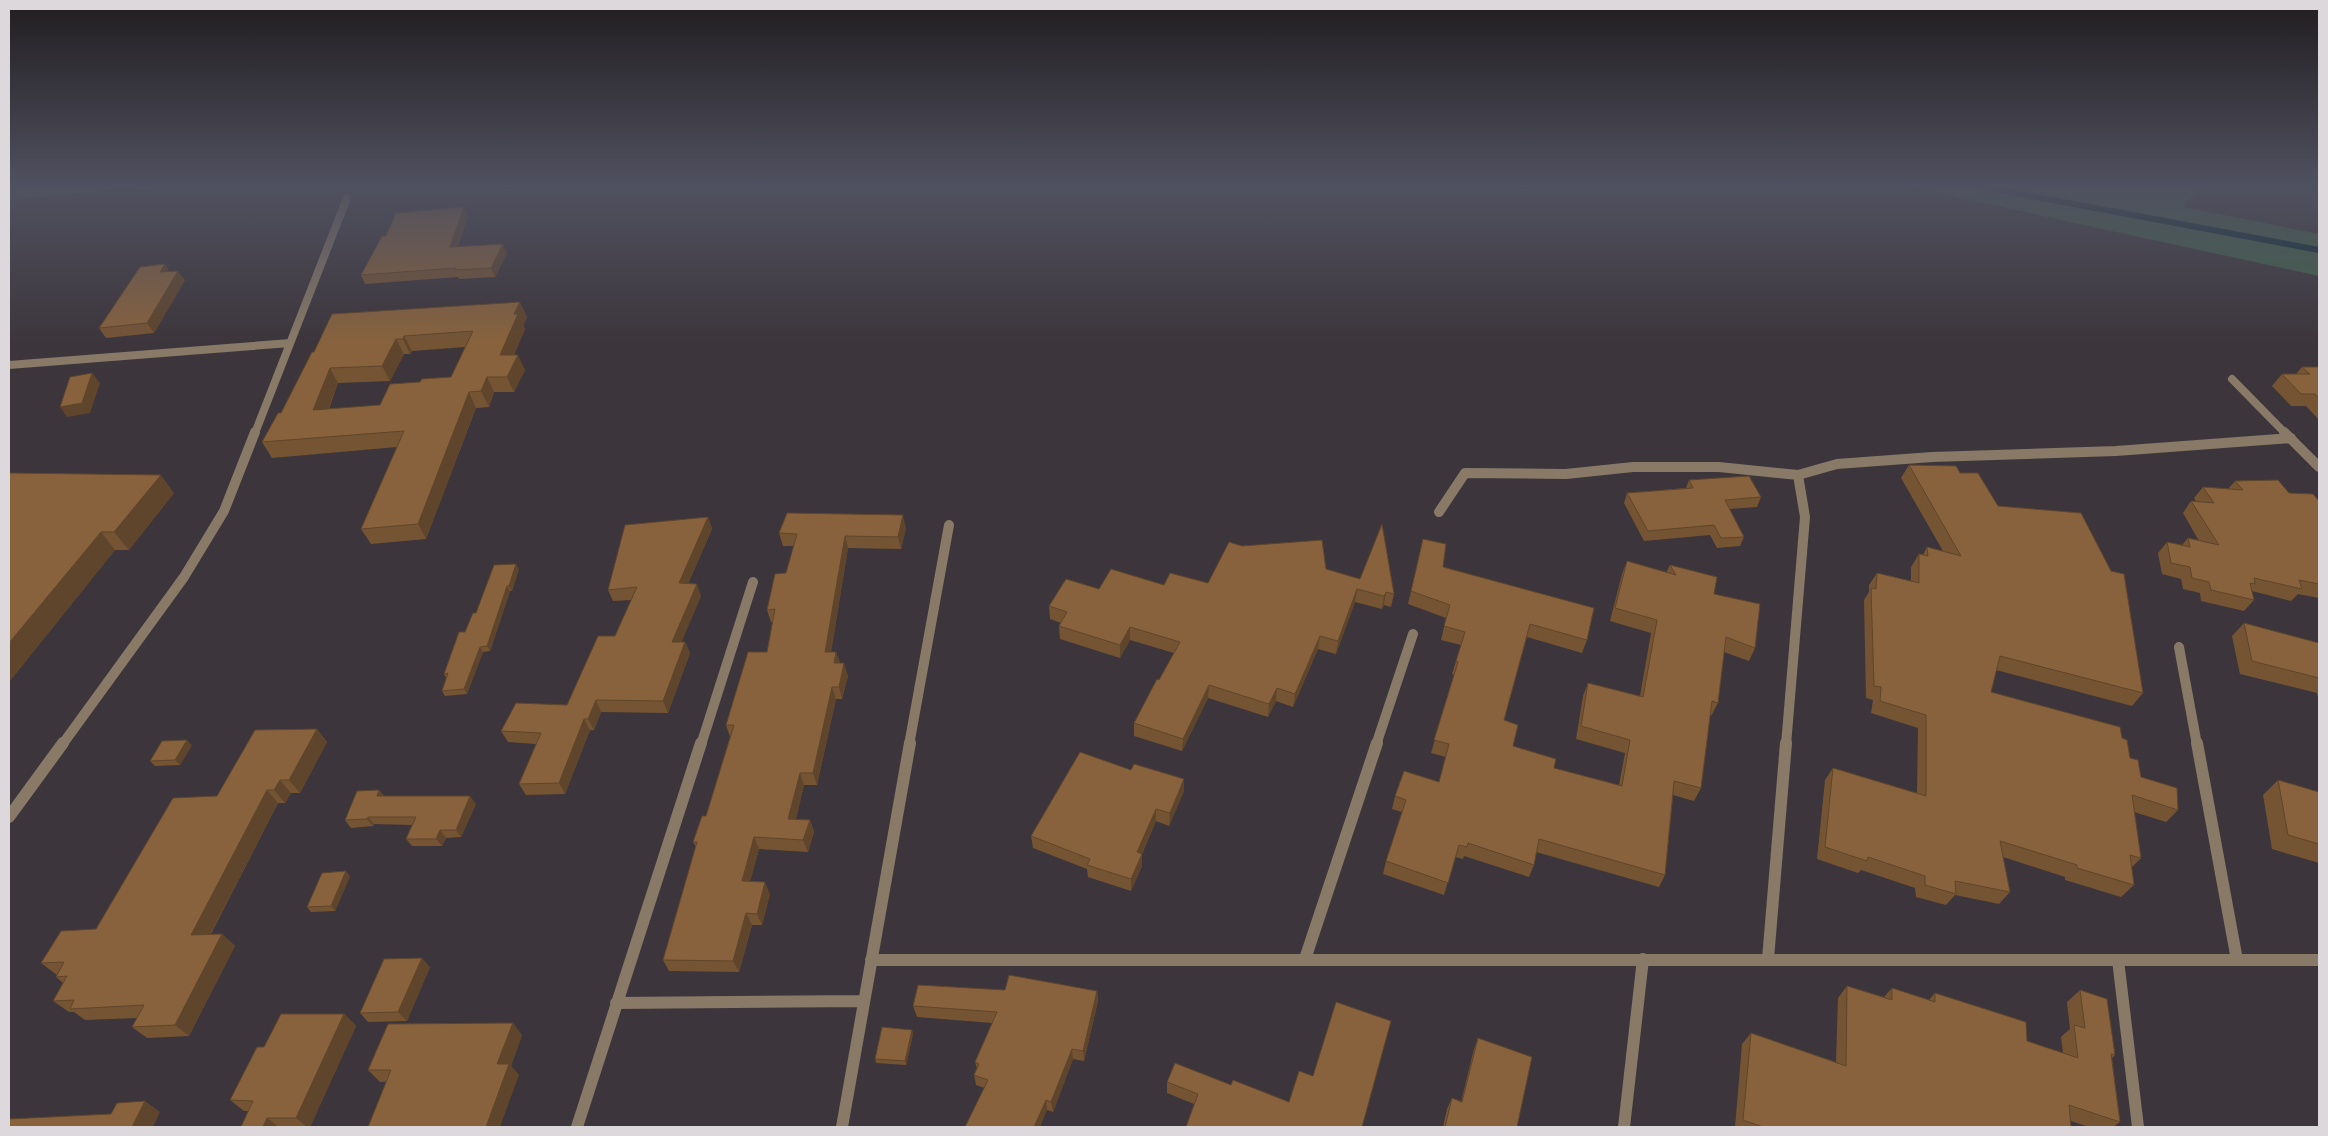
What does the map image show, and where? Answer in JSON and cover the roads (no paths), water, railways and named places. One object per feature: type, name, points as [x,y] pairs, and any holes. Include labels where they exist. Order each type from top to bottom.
[{"type":"street","points":[[9,817],[179,585],[224,511],[331,238]]},
{"type":"street","points":[[9,365],[290,344]]},
{"type":"street","points":[[2232,379],[2319,468]]},
{"type":"street","points":[[1439,512],[1465,472],[1566,474],[1633,467],[1719,467],[1798,475],[1837,464],[1932,457],[2116,451],[2291,438]]},
{"type":"street","points":[[1768,959],[1805,517],[1798,475]]},
{"type":"street","points":[[842,1127],[862,1001],[949,525]]},
{"type":"street","points":[[577,1127],[753,582]]},
{"type":"street","points":[[1305,959],[1413,634]]},
{"type":"street","points":[[2179,647],[2237,960]]},
{"type":"street","points":[[1624,1127],[1643,959]]},
{"type":"street","points":[[871,960],[2319,960]]},
{"type":"street","points":[[2118,960],[2138,1127]]},
{"type":"street","points":[[616,1003],[862,1001]]},
{"type":"waterway","points":[[2255,238],[2319,250]]}]
